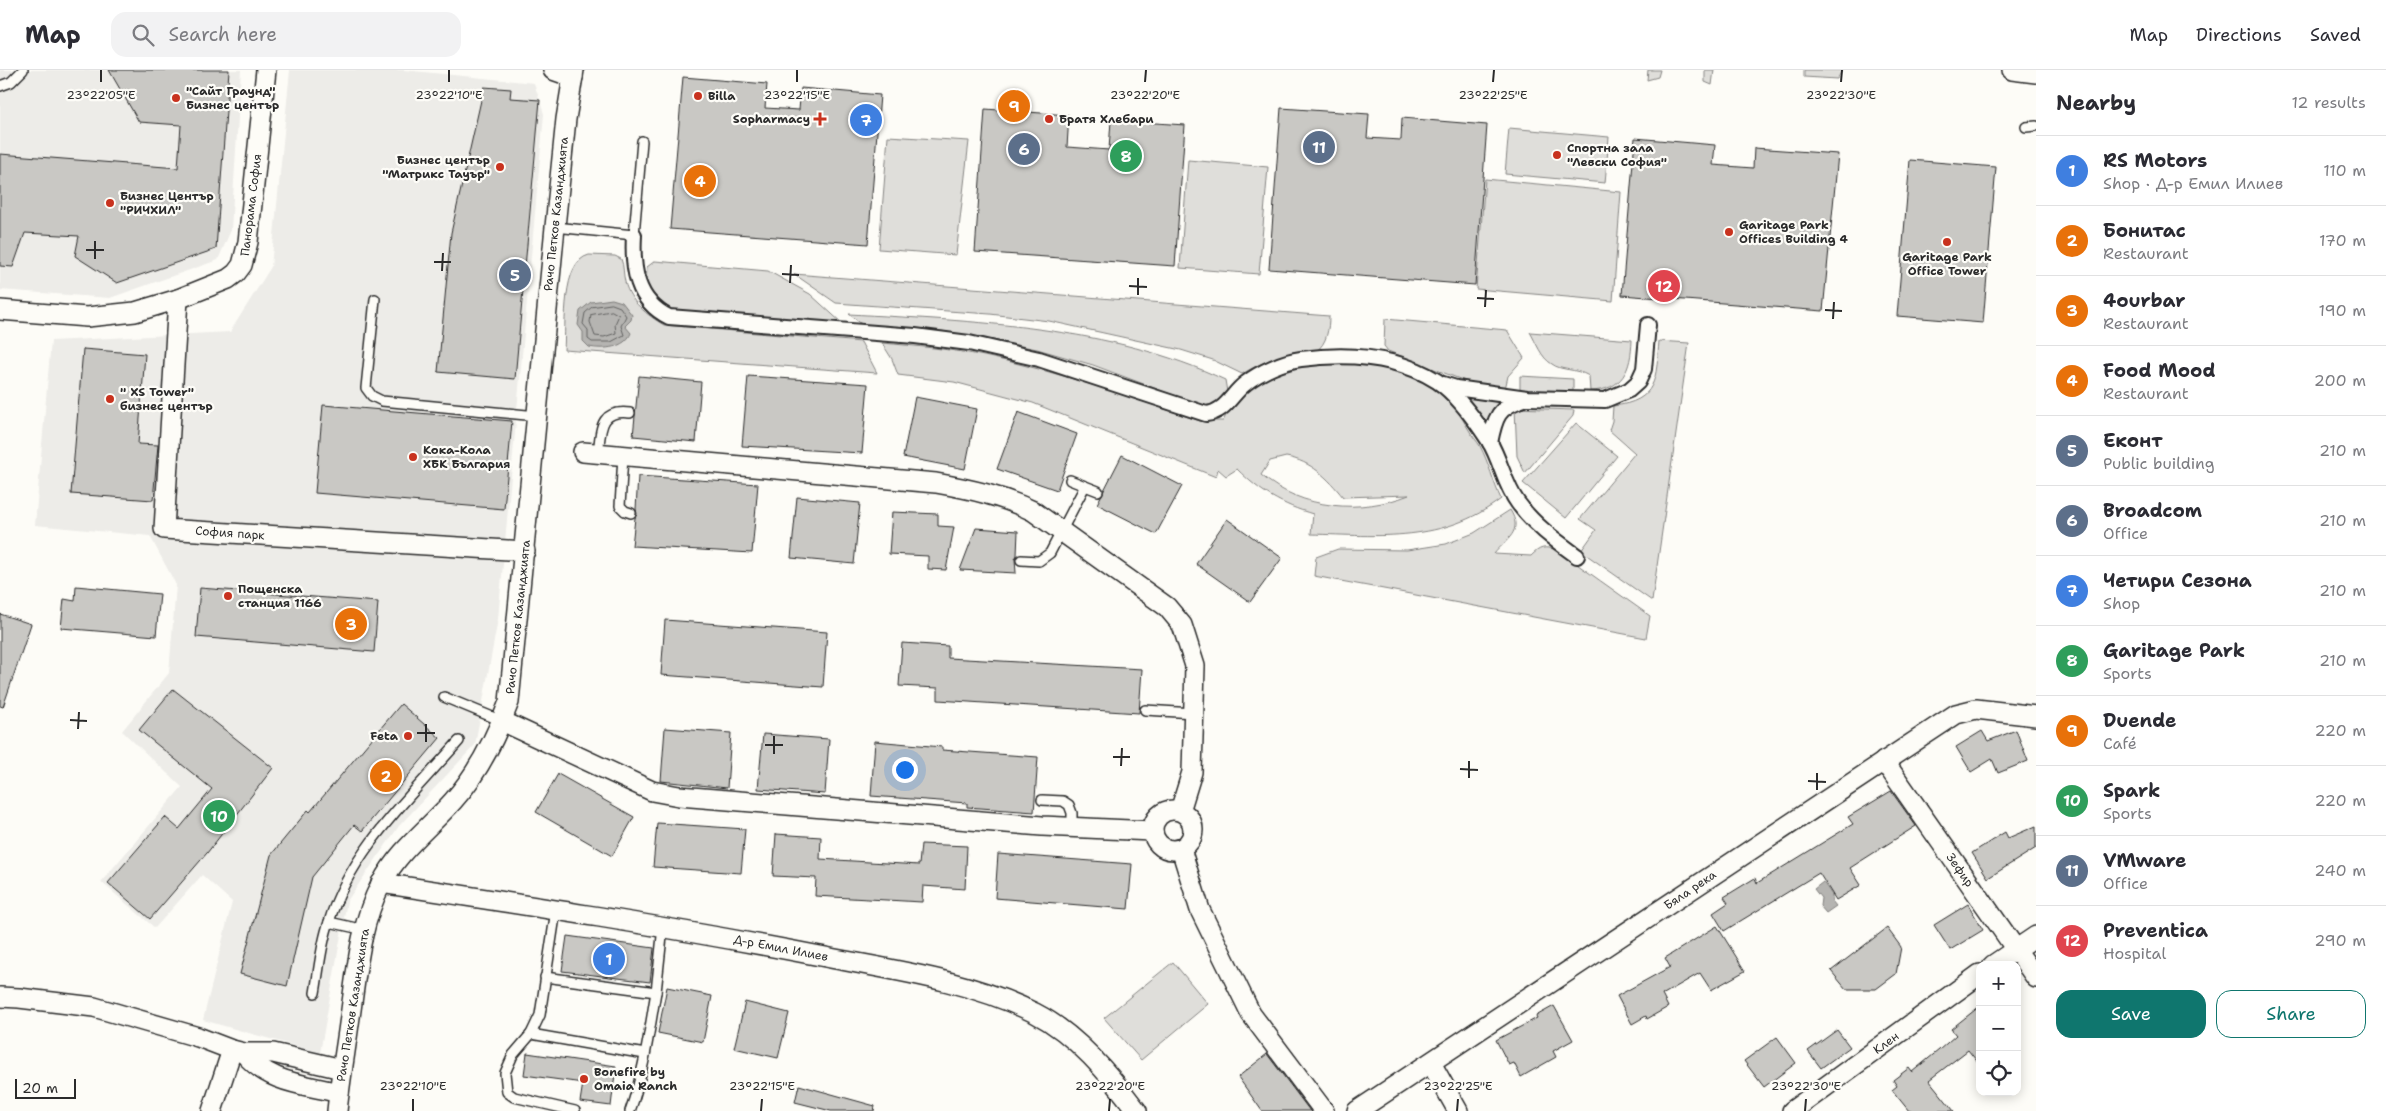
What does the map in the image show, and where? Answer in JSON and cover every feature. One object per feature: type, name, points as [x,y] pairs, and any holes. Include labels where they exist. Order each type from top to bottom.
[{"type":"street","name":"Панорама София","points":[[0,310],[88,317],[115,316],[178,299],[228,279],[236,273],[246,255],[266,70]]},
{"type":"street","points":[[553,70],[577,72]]},
{"type":"street","points":[[2012,70],[2036,73]]},
{"type":"street","name":"Рачо Петков Казанджията","points":[[338,1102],[365,930],[381,883],[404,849],[452,802],[469,782],[502,721],[509,702],[525,551],[554,227],[566,119],[577,72]]},
{"type":"street","points":[[634,235],[634,269],[641,291],[658,311],[682,319],[830,329],[969,343],[1039,359],[1206,414],[1215,413],[1224,408],[1246,382],[1279,365],[1298,359],[1339,356],[1378,360],[1400,365],[1456,388],[1527,398],[1605,400],[1629,390],[1638,382],[1644,369],[1648,325]]},
{"type":"street","name":"София парк","points":[[178,299],[164,529],[525,551]]},
{"type":"street","points":[[1438,382],[1454,397],[1490,443],[1508,485],[1519,504],[1548,536],[1577,556]]},
{"type":"street","points":[[1490,443],[1493,428],[1500,412],[1510,404],[1527,398]]},
{"type":"street","points":[[590,453],[936,483],[989,493],[1013,501],[1033,511],[1167,608],[1182,625],[1195,666],[1192,772],[1180,811]]},
{"type":"street","name":"Бяла река","points":[[1357,1111],[1956,714],[1976,709],[2036,716]]},
{"type":"street","points":[[502,721],[652,791],[679,796],[1072,828],[1152,831]]},
{"type":"street","name":"Зефир","points":[[1884,762],[2036,978]]},
{"type":"street","points":[[1180,811],[1191,822],[1193,829],[1188,844],[1174,850],[1159,845],[1152,831],[1158,816],[1164,812],[1180,811]]},
{"type":"street","points":[[1181,848],[1200,910],[1251,1014],[1324,1111]]},
{"type":"street","name":"Д-р Емил Илиев","points":[[381,883],[663,926],[948,981],[994,995],[1037,1014],[1074,1040],[1101,1067],[1137,1111]]},
{"type":"street","points":[[1998,961],[2015,948],[2036,936]]},
{"type":"street","name":"Клен","points":[[1792,1111],[1976,977]]},
{"type":"street","points":[[0,997],[94,1007],[198,1037],[238,1052],[272,1053],[342,1069]]},
{"type":"street","points":[[238,1052],[255,1067],[272,1076],[338,1102]]},
{"type":"street","points":[[212,1111],[238,1052]]},
{"type":"street","points":[[1431,1063],[1458,1111]]},
{"type":"lane","points":[[0,86],[11,82],[24,70]]},
{"type":"lane","points":[[2026,127],[2036,126]]},
{"type":"lane","points":[[554,227],[634,235],[642,140]]},
{"type":"lane","points":[[375,299],[366,388],[372,396],[382,400],[537,416]]},
{"type":"lane","points":[[590,453],[606,418],[615,413],[630,413]]},
{"type":"lane","points":[[623,456],[620,506],[625,512],[631,513]]},
{"type":"lane","points":[[1070,480],[1098,491]]},
{"type":"lane","points":[[1021,560],[1046,558],[1062,532],[1085,486]]},
{"type":"lane","points":[[444,697],[502,721]]},
{"type":"lane","points":[[1145,710],[1194,713]]},
{"type":"lane","points":[[315,993],[328,922],[344,887],[386,821],[459,740]]},
{"type":"lane","points":[[1042,800],[1063,801],[1069,805],[1072,813],[1072,828]]},
{"type":"lane","points":[[556,910],[540,1015],[531,1034],[513,1055],[505,1073],[507,1092],[514,1097],[575,1111]]},
{"type":"lane","points":[[328,922],[365,930]]},
{"type":"lane","points":[[630,1111],[645,1054],[656,992],[663,926]]},
{"type":"lane","points":[[545,977],[656,992]]},
{"type":"lane","points":[[531,1034],[645,1054]]},
{"type":"shaded area","points":[[0,70],[241,70],[231,230],[218,260],[110,298],[0,290]]},
{"type":"shaded area","points":[[290,70],[403,70],[534,83],[544,114],[498,619],[475,745],[399,826],[347,901],[320,1053],[203,1020],[232,902],[202,875],[155,928],[101,882],[182,787],[122,731],[169,673],[176,585],[150,536],[35,525],[51,341],[230,332],[271,267]]},
{"type":"shaded area","points":[[1648,70],[1660,70],[1658,77],[1647,80]]},
{"type":"shaded area","points":[[1705,70],[1714,70],[1712,85],[1705,82]]},
{"type":"shaded area","points":[[1804,70],[1842,71],[1837,79],[1804,77]]},
{"type":"shaded area","name":"Спортна зала \"Левски София\"","points":[[1509,128],[1609,137],[1605,183],[1505,174]]},
{"type":"shaded area","points":[[888,136],[969,141],[956,255],[879,249]]},
{"type":"shaded area","points":[[1188,160],[1268,167],[1259,274],[1180,268]]},
{"type":"shaded area","points":[[1485,179],[1621,192],[1613,301],[1476,289]]},
{"type":"shaded area","points":[[589,255],[615,256],[621,259],[625,282],[631,296],[651,317],[664,325],[861,342],[877,373],[564,350],[565,311],[569,282],[580,260]]},
{"type":"shaded area","points":[[655,261],[768,271],[810,294],[843,324],[672,311],[650,291],[646,284],[647,267]]},
{"type":"shaded area","points":[[794,274],[1329,316],[1329,326],[1323,344],[1316,351],[1296,353],[1278,358],[1260,364],[1242,374],[1213,360],[1181,350],[1049,321],[990,314],[836,303]]},
{"type":"shaded area","points":[[849,314],[992,324],[1041,329],[1089,337],[1136,348],[1181,362],[1225,380],[1227,392],[1218,402],[1205,407],[1093,365],[1037,349],[942,331],[864,326]]},
{"type":"shaded area","points":[[1385,319],[1507,330],[1524,358],[1508,376],[1505,389],[1465,381],[1388,351],[1384,346]]},
{"type":"shaded area","points":[[1530,332],[1632,340],[1630,360],[1627,369],[1618,382],[1601,390],[1590,391],[1589,376],[1560,368],[1548,361]]},
{"type":"shaded area","points":[[1659,341],[1689,343],[1652,601],[1581,551],[1596,530],[1580,519],[1635,453],[1609,430],[1613,406],[1639,399],[1652,386],[1657,366]]},
{"type":"shaded area","points":[[882,343],[984,356],[1066,377],[1200,421],[1223,421],[1244,392],[1254,384],[1273,374],[1296,367],[1322,363],[1375,364],[1400,370],[1422,379],[1441,391],[1450,400],[1480,446],[1501,499],[1479,513],[1457,523],[1434,530],[1410,534],[1362,536],[1311,534],[1313,514],[1272,497],[1237,469],[1226,476],[1218,469],[1216,477],[1033,403],[954,382],[898,375],[892,359]],"holes":[[[1286,457],[1295,459],[1318,471],[1343,497],[1409,495],[1371,505],[1332,505],[1313,502],[1295,496],[1277,487],[1261,475],[1270,461]]]},
{"type":"shaded area","points":[[1520,376],[1573,379],[1573,395],[1520,391]]},
{"type":"shaded area","points":[[1462,395],[1501,403],[1491,412],[1486,424]]},
{"type":"shaded area","points":[[1515,408],[1574,410],[1573,416],[1525,473],[1517,456]]},
{"type":"shaded area","points":[[1576,423],[1617,456],[1566,518],[1523,483]]},
{"type":"shaded area","points":[[1510,510],[1514,518],[1514,530],[1512,535],[1494,554],[1531,556],[1543,548],[1557,550],[1650,616],[1646,638],[1314,576],[1316,557],[1338,549],[1407,550],[1446,544],[1474,533]]},
{"type":"shaded area","points":[[1173,962],[1208,1004],[1141,1060],[1104,1018]]},
{"type":"water","points":[[612,299],[622,302],[632,315],[631,320],[625,326],[631,333],[624,342],[613,347],[589,347],[583,341],[583,332],[578,325],[580,311],[591,302]]},
{"type":"water","points":[[1823,882],[1832,895],[1832,901],[1836,906],[1826,913],[1820,906],[1821,898],[1814,889]]},
{"type":"building","name":"Бизнес Център \"РИЧХИЛ\"","points":[[109,70],[229,70],[216,249],[117,283],[75,256],[79,236],[25,233],[13,267],[0,266],[0,154],[178,168],[181,125],[139,122]]},
{"type":"building","points":[[683,77],[767,84],[765,108],[799,110],[801,88],[880,95],[868,244],[670,229]]},
{"type":"building","name":"Бизнес център \"Матрикс Тауър\"","points":[[484,87],[511,89],[510,98],[540,100],[515,379],[438,372],[451,233]]},
{"type":"building","points":[[1281,108],[1369,114],[1367,138],[1401,140],[1402,118],[1487,125],[1475,285],[1269,269]]},
{"type":"building","points":[[985,109],[1069,115],[1067,147],[1109,150],[1111,120],[1185,125],[1175,266],[975,252]]},
{"type":"building","name":"Garitage Park Offices Building 4","points":[[1635,138],[1715,145],[1713,165],[1753,168],[1754,148],[1838,154],[1823,311],[1622,295]]},
{"type":"building","name":"Garitage Park Office Tower","points":[[1910,160],[1996,167],[1983,323],[1897,316]]},
{"type":"building","name":"\" XS Tower\" бизнес център","points":[[83,349],[145,354],[138,444],[158,445],[153,500],[71,494]]},
{"type":"building","points":[[639,376],[701,382],[696,442],[633,436]]},
{"type":"building","points":[[748,376],[868,384],[862,453],[742,446]]},
{"type":"building","points":[[915,397],[977,409],[965,469],[903,457]]},
{"type":"building","name":"Кока-Кола ХБК България","points":[[323,405],[512,421],[504,509],[315,493]]},
{"type":"building","points":[[1018,412],[1077,434],[1057,490],[997,469]]},
{"type":"building","points":[[1122,455],[1182,486],[1156,534],[1097,504]]},
{"type":"building","points":[[638,476],[758,484],[752,553],[632,546],[637,514]]},
{"type":"building","points":[[797,497],[860,503],[854,564],[791,558]]},
{"type":"building","points":[[892,512],[938,514],[938,526],[954,527],[946,570],[928,569],[928,556],[889,554]]},
{"type":"building","points":[[1227,519],[1282,558],[1250,602],[1196,564]]},
{"type":"building","points":[[976,528],[1018,531],[1017,555],[1015,559],[1016,573],[960,570]]},
{"type":"building","points":[[76,586],[160,594],[156,636],[61,628],[64,599],[75,601]]},
{"type":"building","points":[[200,588],[378,602],[374,652],[196,637]]},
{"type":"building","points":[[0,614],[31,624],[3,707],[0,706]]},
{"type":"building","points":[[665,620],[827,632],[823,687],[661,675]]},
{"type":"building","points":[[902,643],[948,646],[948,658],[1142,669],[1139,713],[938,700],[938,688],[899,686]]},
{"type":"building","points":[[173,689],[273,768],[207,853],[150,919],[108,883],[165,817],[179,829],[212,789],[139,730]]},
{"type":"building","points":[[401,704],[440,738],[362,831],[354,825],[312,877],[287,986],[240,974],[271,855],[308,810],[310,812]]},
{"type":"building","points":[[665,728],[731,733],[727,788],[661,781]]},
{"type":"building","points":[[2016,730],[2028,761],[1998,773],[1992,759],[1971,772],[1956,747],[1982,731],[1988,741]]},
{"type":"building","points":[[763,734],[829,739],[825,794],[758,789]]},
{"type":"building","points":[[875,741],[942,747],[942,750],[1038,757],[1034,812],[967,807],[967,803],[871,796]]},
{"type":"building","points":[[558,774],[634,817],[612,856],[536,812]]},
{"type":"building","points":[[1891,791],[1916,826],[1850,868],[1861,885],[1836,900],[1819,873],[1724,931],[1713,913],[1728,903],[1724,897],[1755,878],[1757,883],[1853,824],[1848,817]]},
{"type":"building","points":[[657,823],[745,829],[741,873],[653,867]]},
{"type":"building","points":[[2036,826],[2036,848],[1988,878],[1972,853],[2005,832],[2008,838]]},
{"type":"building","points":[[776,834],[821,837],[820,859],[919,865],[921,844],[967,846],[965,889],[923,886],[922,902],[815,896],[816,878],[773,876]]},
{"type":"building","points":[[998,854],[1132,864],[1128,909],[995,898]]},
{"type":"building","points":[[1968,904],[1983,930],[1950,950],[1934,925]]},
{"type":"building","points":[[1717,926],[1745,971],[1711,990],[1700,973],[1662,995],[1668,1007],[1647,1019],[1646,1016],[1632,1024],[1617,996],[1670,967],[1665,958]]},
{"type":"building","points":[[1887,928],[1901,947],[1896,974],[1876,989],[1846,989],[1831,971]]},
{"type":"building","points":[[567,936],[654,948],[650,982],[562,971]]},
{"type":"building","points":[[667,987],[712,996],[703,1042],[658,1033]]},
{"type":"building","points":[[745,1002],[789,1013],[778,1058],[734,1048]]},
{"type":"building","points":[[1554,1006],[1573,1040],[1553,1051],[1556,1057],[1521,1077],[1514,1063],[1509,1065],[1496,1040],[1537,1018],[1536,1016]]},
{"type":"building","points":[[1976,1009],[1976,1060],[1968,1050],[1929,1080],[1954,1111],[1909,1111],[1892,1090],[1897,1086],[1893,1080],[1909,1068],[1912,1072],[1939,1050],[1956,1035],[1951,1029]]},
{"type":"building","points":[[1837,1030],[1850,1047],[1821,1068],[1808,1051]]},
{"type":"building","points":[[1777,1037],[1796,1063],[1764,1087],[1744,1061]]},
{"type":"building","name":"Bonefire by Omaia Ranch","points":[[527,1053],[616,1066],[611,1106],[580,1102],[583,1083],[524,1075]]},
{"type":"building","points":[[1267,1054],[1310,1111],[1262,1111],[1238,1077]]},
{"type":"building","points":[[799,1085],[875,1106],[874,1111],[831,1111],[795,1102]]},
{"type":"place","name":"Billa","points":[[698,96]]},
{"type":"place","name":"\"Сайт Граунд\" Бизнес център","points":[[176,98]]},
{"type":"place","name":"Duende","points":[[1014,106]]},
{"type":"place","name":"Sopharmacy","points":[[820,119]]},
{"type":"place","name":"Братя Хлебари","points":[[1049,119]]},
{"type":"place","name":"Четири Сезона","points":[[866,120]]},
{"type":"place","name":"VMware","points":[[1319,147]]},
{"type":"place","name":"Broadcom","points":[[1024,149]]},
{"type":"place","name":"Спортна зала \"Левски София\"","points":[[1557,155]]},
{"type":"place","name":"Garitage Park","points":[[1126,156]]},
{"type":"place","name":"Бизнес център \"Матрикс Тауър\"","points":[[500,167]]},
{"type":"place","name":"Food Mood","points":[[700,181]]},
{"type":"place","name":"Бизнес Център \"РИЧХИЛ\"","points":[[110,203]]},
{"type":"place","name":"Garitage Park Offices Building 4","points":[[1729,232]]},
{"type":"place","name":"Garitage Park Office Tower","points":[[1947,242]]},
{"type":"place","name":"Еконт","points":[[515,275]]},
{"type":"place","name":"Preventica","points":[[1664,286]]},
{"type":"place","name":"\" XS Tower\" бизнес център","points":[[110,399]]},
{"type":"place","name":"Кока-Кола ХБК България","points":[[413,457]]},
{"type":"place","name":"Пощенска станция 1166","points":[[228,596]]},
{"type":"place","name":"4ourbar","points":[[351,624]]},
{"type":"place","name":"Feta","points":[[408,736]]},
{"type":"place","name":"Бонитас","points":[[386,776]]},
{"type":"place","name":"Spark","points":[[219,816]]},
{"type":"place","name":"RS Motors","points":[[609,959]]},
{"type":"place","name":"Bonefire by Omaia Ranch","points":[[584,1079]]}]
